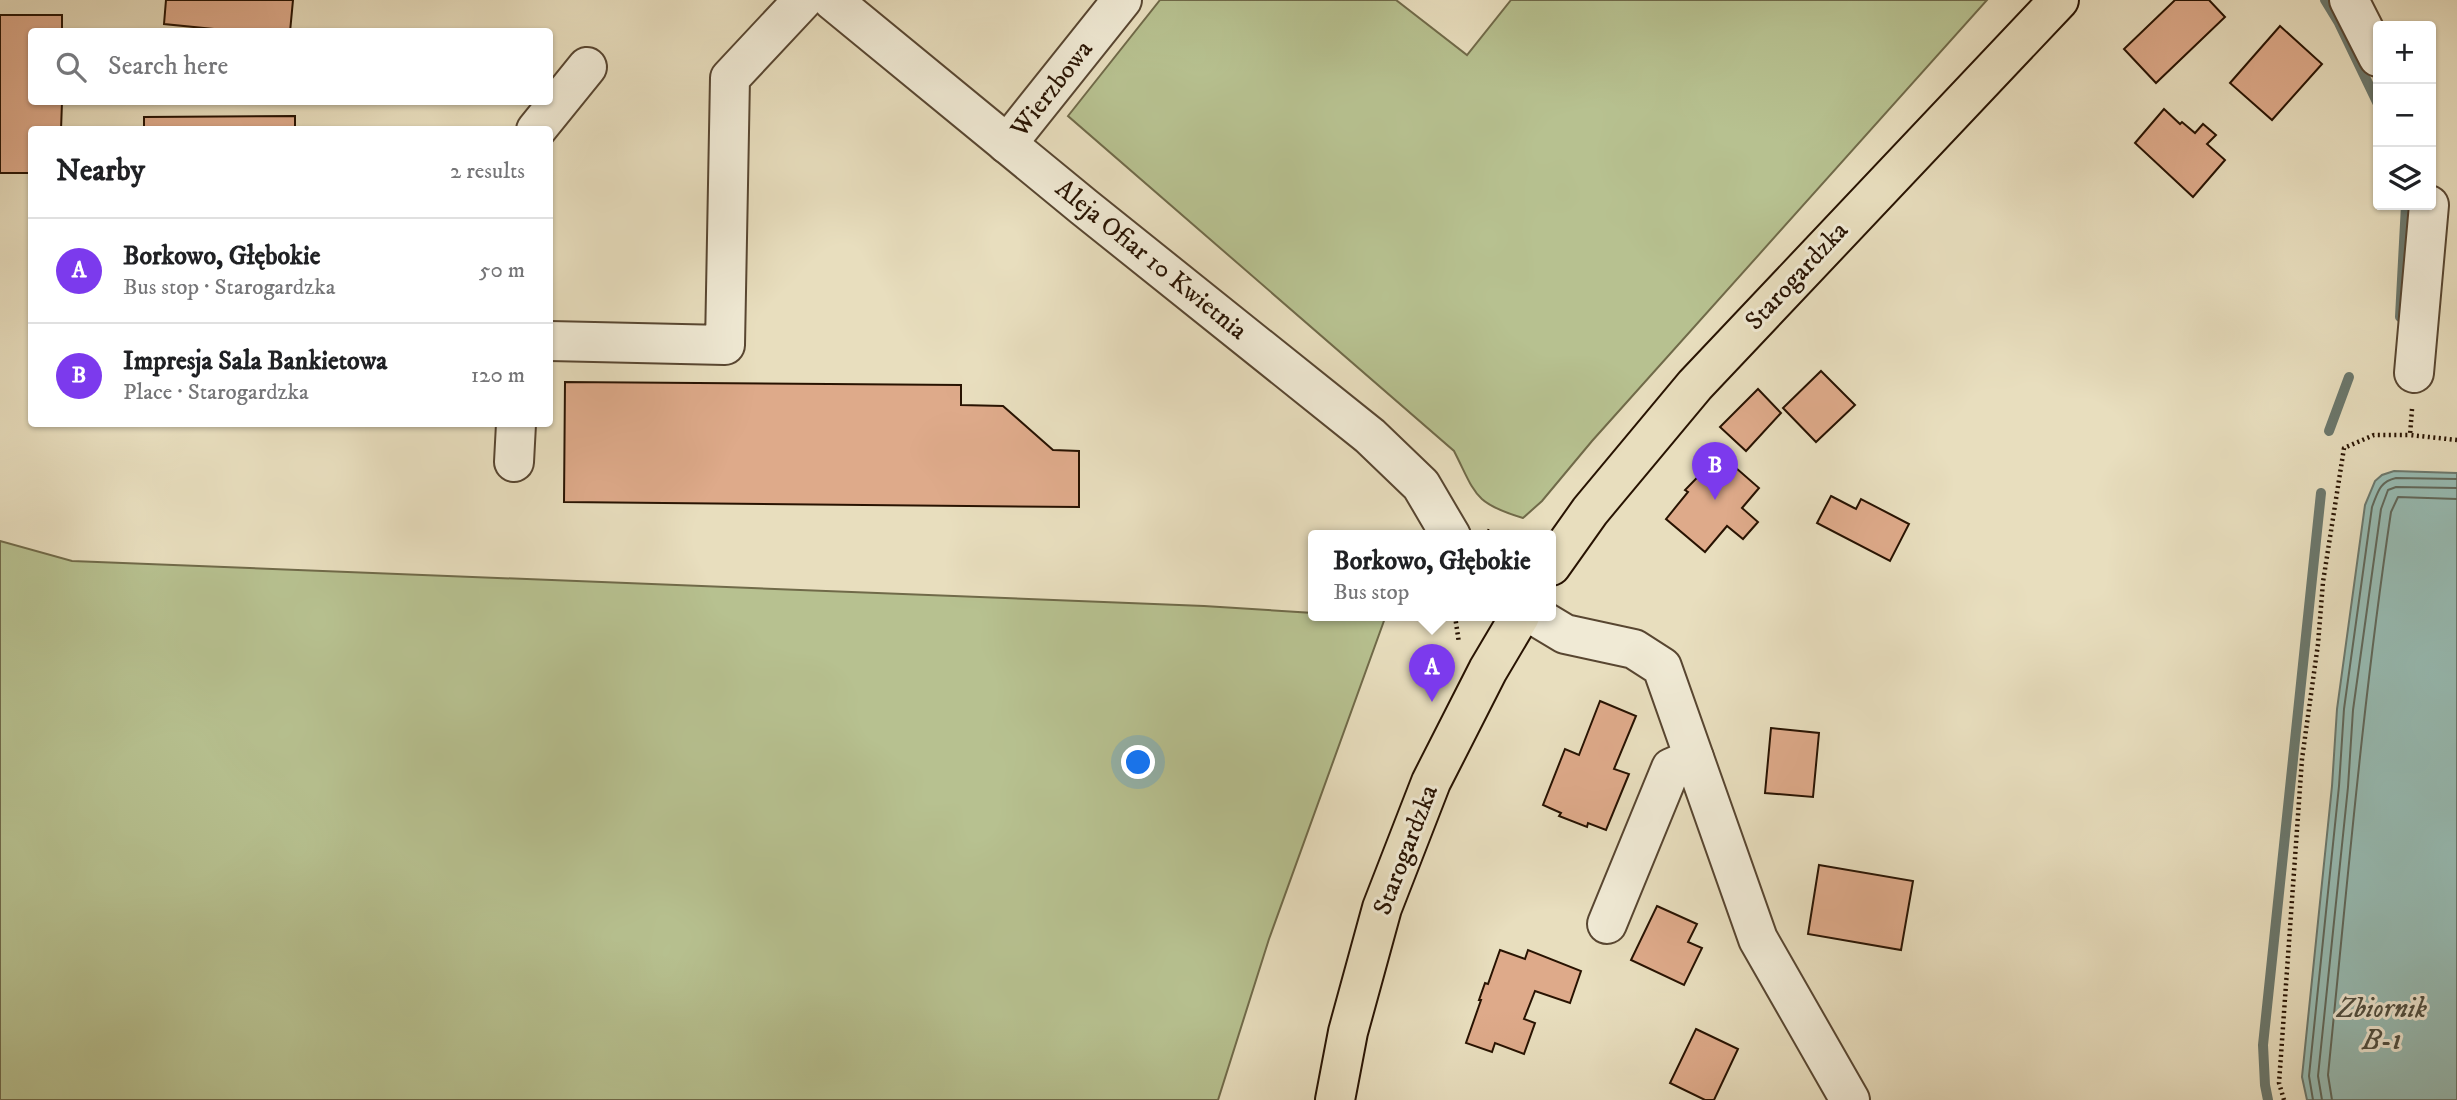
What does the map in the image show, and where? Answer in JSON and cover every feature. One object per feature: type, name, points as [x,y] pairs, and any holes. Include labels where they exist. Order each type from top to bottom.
[{"type":"main road","name":"Starogardzka","points":[[1556,559],[1590,511],[1695,385],[2059,0]]},
{"type":"main road","name":"Starogardzka","points":[[1335,1100],[1348,1032],[1382,908],[1431,782],[1488,670],[1517,621]]},
{"type":"street","points":[[553,341],[724,345],[730,78],[803,0]]},
{"type":"street","name":"Aleja Ofiar 10 Kwietnia","points":[[832,0],[1370,436],[1421,485],[1447,530]]},
{"type":"street","name":"Wierzbowa","points":[[1007,144],[1122,0]]},
{"type":"street","points":[[2349,0],[2373,47]]},
{"type":"street","points":[[539,126],[587,67]]},
{"type":"street","points":[[2414,373],[2429,210]]},
{"type":"street","points":[[514,462],[516,427]]},
{"type":"street","points":[[1543,621],[1565,634],[1634,649],[1662,667],[1758,939],[1850,1100]]},
{"type":"street","points":[[1607,924],[1671,768],[1694,758]]},
{"type":"path","points":[[2410,435],[2414,373]]},
{"type":"path","points":[[2284,1100],[2279,1083],[2302,759],[2318,644],[2323,582],[2344,448],[2374,435],[2410,435],[2457,440]]},
{"type":"green space","points":[[1160,0],[1396,0],[1467,55],[1511,0],[1987,0],[1592,441],[1542,501],[1523,518],[1485,502],[1472,487],[1454,451],[1068,116]]},
{"type":"green space","points":[[0,541],[72,561],[1204,606],[1308,613],[1308,621],[1384,621],[1269,939],[1218,1100],[0,1100]]},
{"type":"water","name":"Zbiornik B-1","points":[[2394,471],[2457,473],[2457,1100],[2307,1100],[2302,1077],[2332,786],[2337,709],[2365,505],[2375,481]]},
{"type":"building","points":[[166,0],[293,0],[290,28],[204,28],[164,24]]},
{"type":"building","points":[[2175,0],[2209,0],[2225,17],[2156,83],[2124,49]]},
{"type":"building","points":[[0,15],[62,15],[62,28],[28,28],[28,105],[62,105],[61,126],[28,126],[28,173],[0,173]]},
{"type":"building","points":[[2280,26],[2322,64],[2272,120],[2230,83]]},
{"type":"building","points":[[2164,109],[2195,133],[2203,124],[2216,135],[2207,144],[2225,160],[2193,197],[2135,143]]},
{"type":"building","points":[[295,116],[295,126],[144,126],[144,117]]},
{"type":"building","points":[[1821,371],[1855,405],[1816,442],[1783,408]]},
{"type":"building","points":[[565,382],[961,385],[961,405],[1003,406],[1053,450],[1079,451],[1079,507],[564,502]]},
{"type":"building","points":[[1758,389],[1781,413],[1746,451],[1720,427]]},
{"type":"building","points":[[1720,454],[1759,488],[1742,508],[1758,522],[1743,539],[1727,526],[1705,552],[1666,519],[1688,492],[1685,490]]},
{"type":"building","points":[[1831,496],[1856,509],[1861,499],[1909,524],[1890,561],[1817,523]]},
{"type":"building","points":[[1600,701],[1636,716],[1614,769],[1629,774],[1606,830],[1588,823],[1587,827],[1559,816],[1561,813],[1543,805],[1565,749],[1579,755]]},
{"type":"building","points":[[1771,728],[1819,733],[1813,797],[1765,793]]},
{"type":"building","points":[[1819,865],[1913,881],[1901,950],[1808,934]]},
{"type":"building","points":[[1657,906],[1697,924],[1688,942],[1702,948],[1684,985],[1631,960]]},
{"type":"building","points":[[1500,950],[1525,959],[1528,950],[1581,971],[1570,1003],[1535,991],[1524,1019],[1535,1023],[1524,1054],[1495,1043],[1492,1052],[1466,1043],[1485,983],[1488,984]]},
{"type":"building","points":[[1696,1029],[1738,1049],[1714,1100],[1705,1100],[1670,1083]]},
{"type":"waterway","points":[[2325,0],[2373,94]]},
{"type":"waterway","points":[[2400,317],[2406,210]]},
{"type":"waterway","points":[[2329,431],[2349,377]]},
{"type":"waterway","points":[[2268,1100],[2263,1045],[2321,493]]},
{"type":"place","name":"Impresja Sala Bankietowa","points":[[1715,500]]},
{"type":"place","name":"Borkowo, Głębokie","points":[[1432,702]]}]
